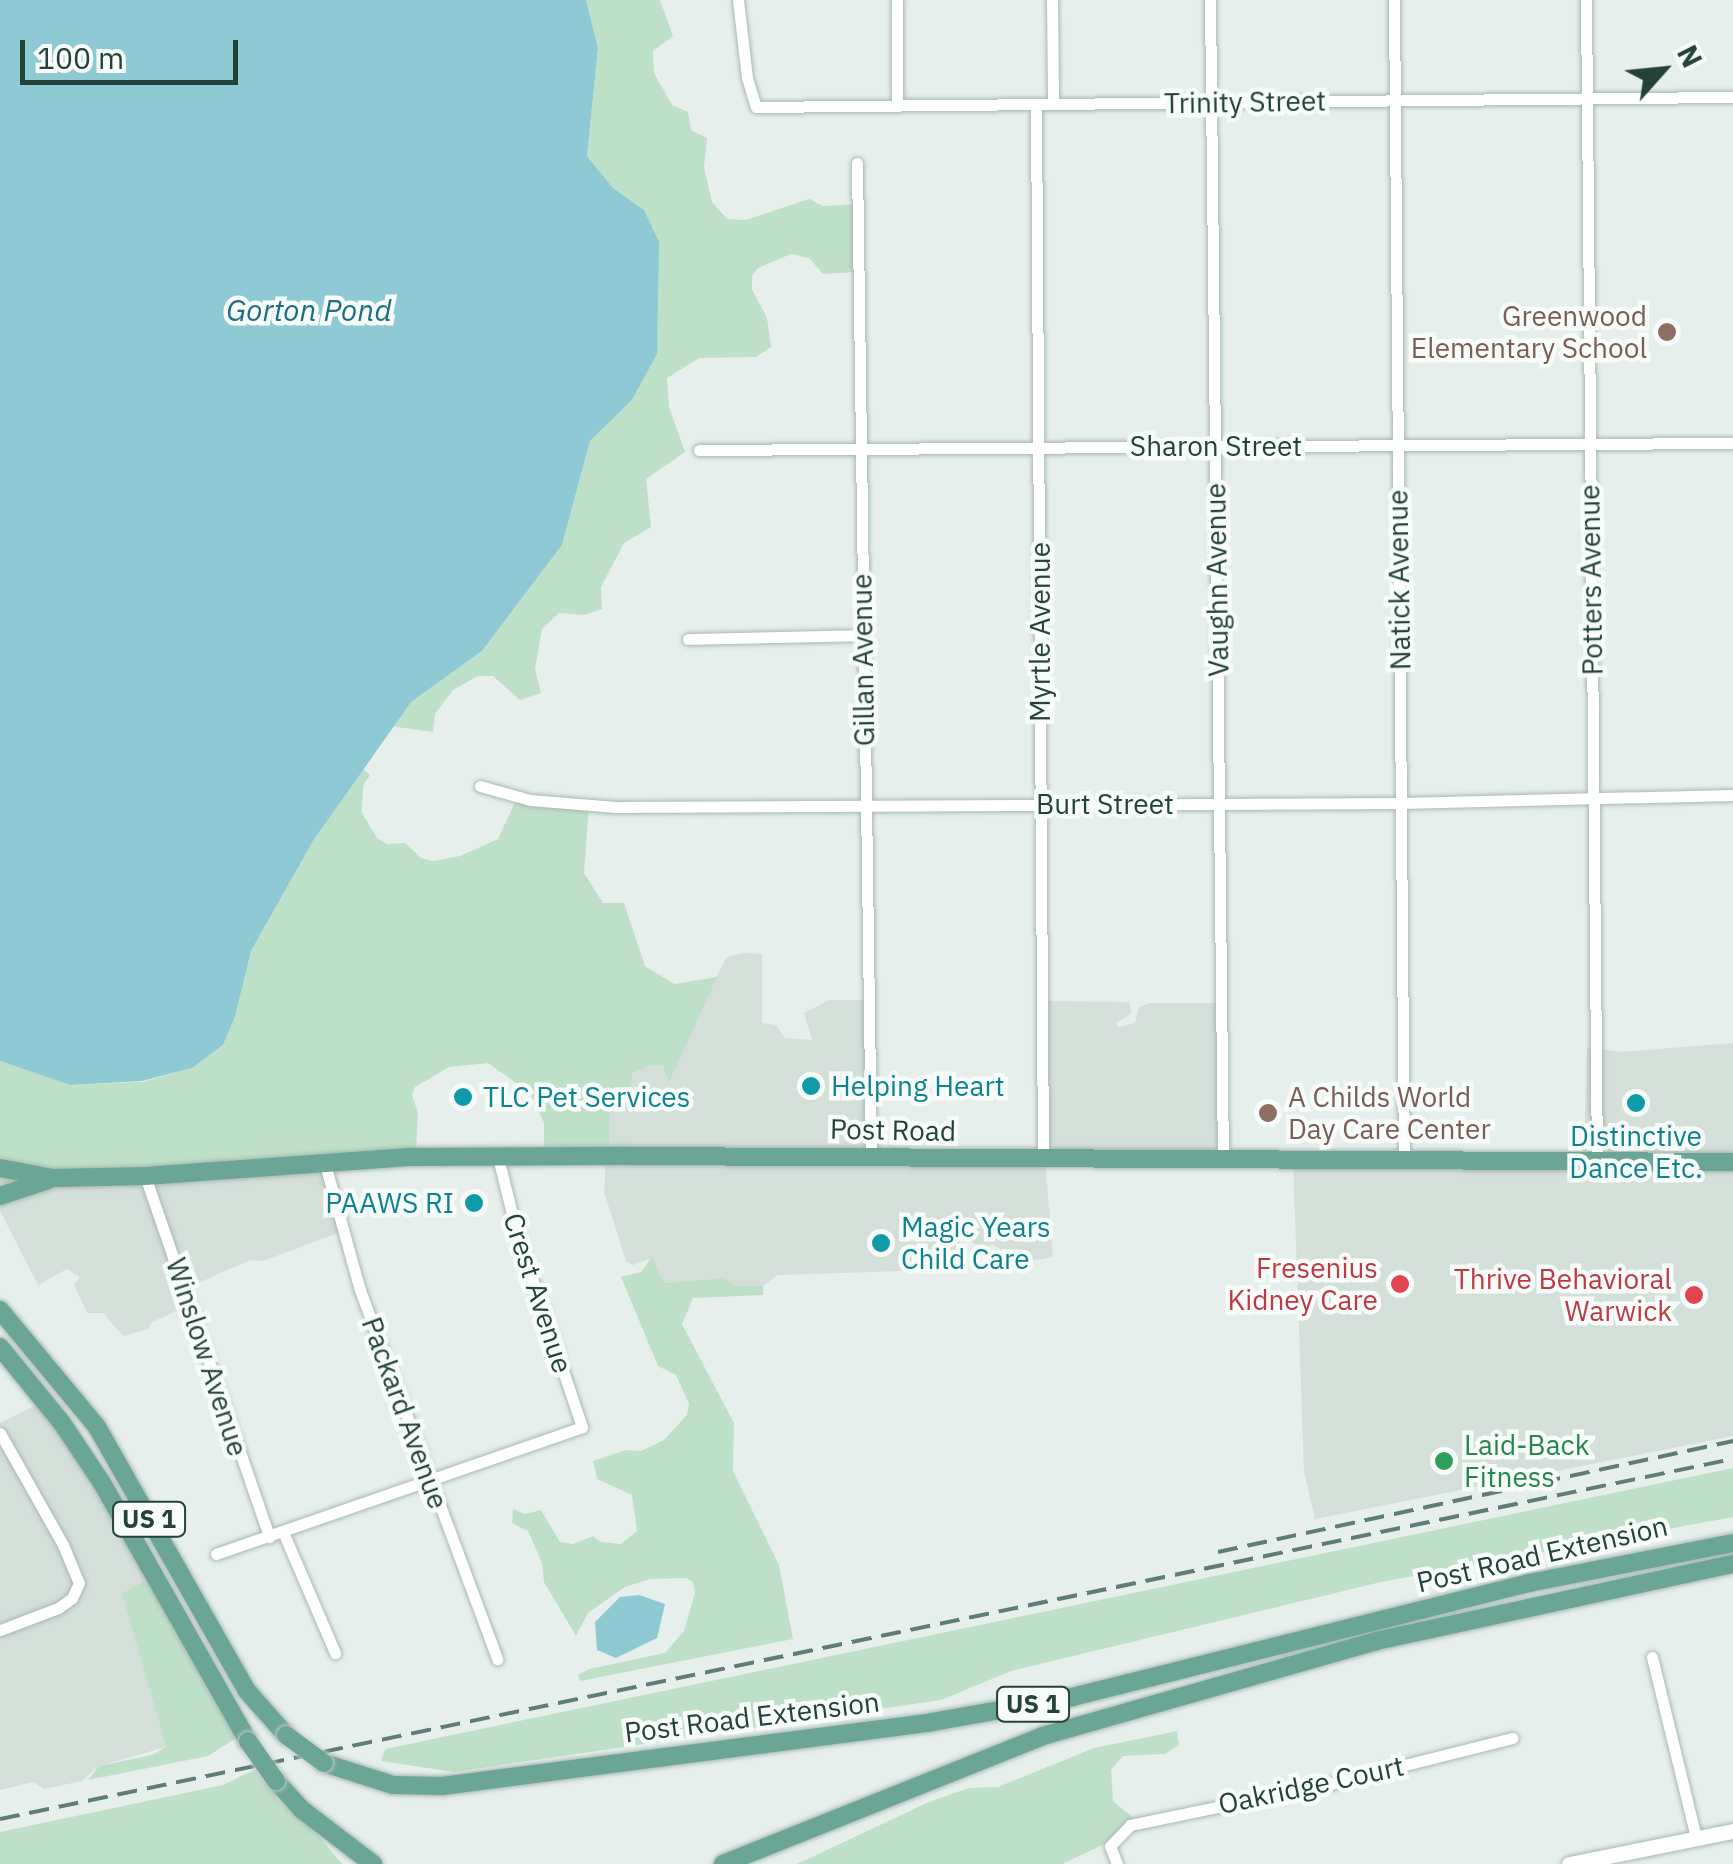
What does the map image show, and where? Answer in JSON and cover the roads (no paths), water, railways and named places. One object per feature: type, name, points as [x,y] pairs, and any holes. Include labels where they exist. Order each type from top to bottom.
[{"type":"main road","name":"Post Road","points":[[0,1168],[53,1178],[498,1157],[1733,1162]]},
{"type":"main road","name":"Post Road","points":[[0,1196],[53,1178]]},
{"type":"main road","name":"Post Road Extension","points":[[0,1310],[96,1427],[247,1691],[286,1736],[324,1763],[393,1786],[442,1786],[932,1722],[1072,1697],[1529,1583],[1733,1543]]},
{"type":"main road","name":"US 1","points":[[0,1347],[62,1423],[102,1483],[248,1742],[276,1781],[302,1809],[373,1864]]},
{"type":"main road","name":"Post Road Extension","points":[[723,1864],[1044,1736],[1376,1641],[1733,1564]]},
{"type":"street","name":"Trinity Street","points":[[738,0],[747,78],[756,107],[1733,97]]},
{"type":"street","points":[[897,0],[897,106]]},
{"type":"street","points":[[1052,0],[1053,104]]},
{"type":"street","name":"Vaughn Avenue","points":[[1210,0],[1223,1159]]},
{"type":"street","name":"Natick Avenue","points":[[1394,0],[1404,1161]]},
{"type":"street","name":"Potters Avenue","points":[[1586,0],[1597,1161]]},
{"type":"street","name":"Myrtle Avenue","points":[[1036,104],[1043,1160]]},
{"type":"street","name":"Gillan Avenue","points":[[857,163],[871,1156]]},
{"type":"street","name":"Sharon Street","points":[[699,450],[1733,443]]},
{"type":"street","points":[[688,639],[863,635]]},
{"type":"street","name":"Burt Street","points":[[480,786],[530,800],[616,807],[1402,804],[1733,795]]},
{"type":"street","name":"Crest Avenue","points":[[431,1481],[582,1427],[517,1234],[498,1157]]},
{"type":"street","name":"Packard Avenue","points":[[324,1164],[360,1290],[497,1659]]},
{"type":"street","name":"Winslow Avenue","points":[[146,1176],[269,1537]]},
{"type":"street","points":[[0,1433],[64,1546],[79,1582],[72,1598],[48,1613],[0,1630]]},
{"type":"street","points":[[216,1554],[431,1481]]},
{"type":"street","points":[[283,1532],[335,1654]]},
{"type":"street","points":[[1652,1657],[1696,1838]]},
{"type":"street","name":"Oakridge Court","points":[[1117,1864],[1110,1846],[1130,1824],[1333,1783],[1512,1738]]},
{"type":"street","points":[[1569,1864],[1733,1831]]},
{"type":"water","name":"Gorton Pond","points":[[0,0],[586,0],[598,48],[587,156],[613,188],[644,210],[659,242],[657,354],[632,400],[590,441],[562,545],[482,651],[411,702],[313,841],[251,951],[235,1017],[223,1045],[192,1068],[142,1081],[70,1085],[0,1061]]},
{"type":"water","points":[[639,1595],[665,1604],[657,1638],[616,1658],[597,1650],[595,1622],[620,1597]]},
{"type":"railway","points":[[1218,1552],[1733,1441]]},
{"type":"railway","points":[[0,1819],[1733,1459]]},
{"type":"place","name":"Greenwood Elementary School","points":[[1667,332]]},
{"type":"place","name":"Helping Heart","points":[[811,1086]]},
{"type":"place","name":"TLC Pet Services","points":[[463,1097]]},
{"type":"place","name":"Distinctive Dance Etc.","points":[[1636,1103]]},
{"type":"place","name":"A Childs World Day Care Center","points":[[1268,1113]]},
{"type":"place","name":"PAAWS RI","points":[[474,1203]]},
{"type":"place","name":"Magic Years Child Care","points":[[881,1243]]},
{"type":"place","name":"Fresenius Kidney Care","points":[[1400,1284]]},
{"type":"place","name":"Thrive Behavioral Warwick","points":[[1694,1295]]},
{"type":"place","name":"Laid-Back Fitness","points":[[1444,1461]]}]
